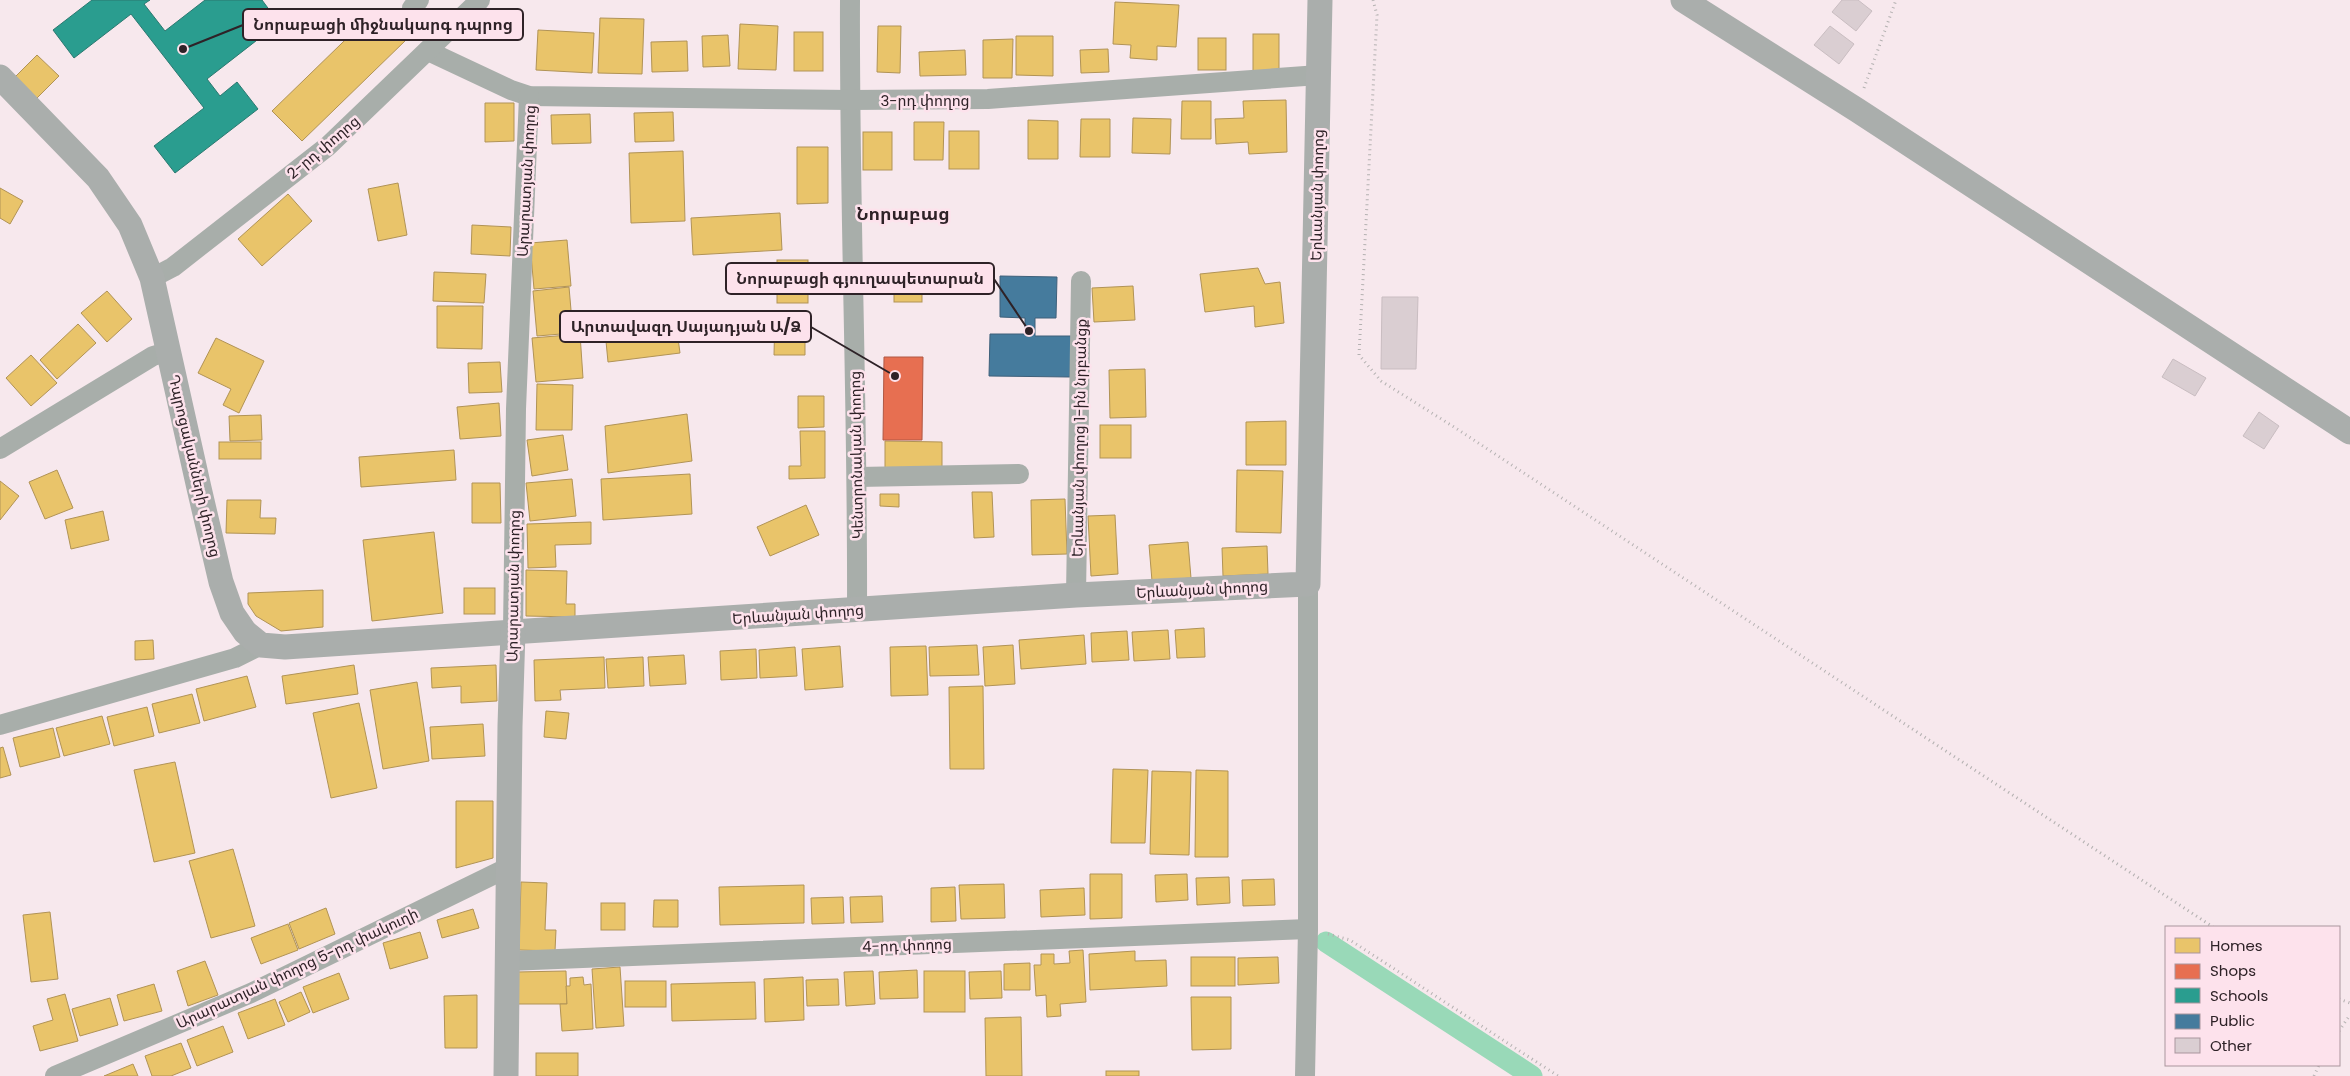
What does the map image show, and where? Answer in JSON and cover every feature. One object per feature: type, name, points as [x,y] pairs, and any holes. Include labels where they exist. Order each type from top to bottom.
[{"type":"main road","name":"Երևանյան փողոց","points":[[513,631],[857,611],[1076,595],[1308,584],[1320,0]]},
{"type":"main road","points":[[1683,0],[1857,110],[2350,432]]},
{"type":"main road","name":"Դպրոցականների փողոց","points":[[0,76],[41,117],[109,192],[130,225],[152,278],[221,582],[232,613],[245,632],[261,644]]},
{"type":"main road","points":[[261,644],[285,647],[513,631]]},
{"type":"main road","name":"Արարատյան փողոց","points":[[506,1076],[510,726],[513,631]]},
{"type":"street","name":"2-րդ փողոց","points":[[152,278],[173,267],[328,146],[480,0]]},
{"type":"street","name":"Կենտրոնական փողոց","points":[[850,0],[850,100],[858,477],[857,611]]},
{"type":"street","name":"3-րդ փողոց","points":[[428,51],[511,90],[530,96],[850,100],[988,99],[1319,75]]},
{"type":"street","name":"Արարատյան փողոց","points":[[513,631],[516,409],[530,96]]},
{"type":"street","name":"Երևանյան փողոց 1-ին նրբանցք","points":[[1076,595],[1081,281]]},
{"type":"street","points":[[0,449],[153,356],[170,351]]},
{"type":"street","points":[[858,477],[1020,474]]},
{"type":"street","points":[[1305,1076],[1308,929],[1308,584]]},
{"type":"street","points":[[0,725],[235,658],[261,644]]},
{"type":"street","name":"Արարատյան փողոց 5-րդ փակուղի","points":[[55,1076],[251,993],[509,867]]},
{"type":"street","name":"4-րդ փողոց","points":[[507,961],[1308,929]]},
{"type":"path","points":[[1373,0],[1377,15],[1366,194],[1359,355],[1381,381],[2211,926]]},
{"type":"path","points":[[1857,110],[1896,0]]},
{"type":"path","points":[[1308,929],[1350,940],[1558,1076]]},
{"type":"path","points":[[2340,1030],[2350,1015]]},
{"type":"building: Homes","points":[[1115,2],[1179,5],[1176,47],[1157,46],[1157,60],[1130,58],[1131,45],[1113,44]]},
{"type":"building: Homes","points":[[376,10],[406,40],[302,141],[272,111]]},
{"type":"building: Homes","points":[[600,18],[644,19],[642,74],[598,73]]},
{"type":"building: Homes","points":[[740,24],[778,26],[776,70],[738,69]]},
{"type":"building: Homes","points":[[878,26],[901,26],[900,73],[877,72]]},
{"type":"building: Homes","points":[[538,30],[594,33],[592,73],[536,70]]},
{"type":"building: Homes","points":[[794,32],[823,32],[823,71],[794,71]]},
{"type":"building: Homes","points":[[1253,34],[1279,34],[1279,71],[1253,71]]},
{"type":"building: Homes","points":[[728,35],[730,66],[703,67],[702,36]]},
{"type":"building: Homes","points":[[1016,36],[1053,36],[1053,76],[1016,75]]},
{"type":"building: Homes","points":[[1198,38],[1226,38],[1226,70],[1198,70]]},
{"type":"building: Homes","points":[[1013,39],[1012,78],[983,78],[983,40]]},
{"type":"building: Homes","points":[[687,41],[688,71],[652,72],[651,42]]},
{"type":"building: Homes","points":[[1108,49],[1109,72],[1081,73],[1080,50]]},
{"type":"building: Homes","points":[[965,50],[966,75],[920,76],[919,52]]},
{"type":"building: Homes","points":[[37,55],[59,76],[36,99],[14,78]]},
{"type":"building: Homes","points":[[1286,100],[1287,152],[1249,154],[1248,142],[1216,144],[1215,119],[1244,118],[1243,101]]},
{"type":"building: Homes","points":[[1182,101],[1211,101],[1211,139],[1181,139]]},
{"type":"building: Homes","points":[[485,103],[514,103],[514,141],[485,142]]},
{"type":"building: Homes","points":[[673,112],[674,141],[635,142],[634,113]]},
{"type":"building: Homes","points":[[590,114],[591,143],[552,144],[551,115]]},
{"type":"building: Homes","points":[[1133,118],[1171,119],[1170,154],[1132,153]]},
{"type":"building: Homes","points":[[1081,119],[1110,119],[1110,157],[1080,157]]},
{"type":"building: Homes","points":[[1028,120],[1058,121],[1058,159],[1028,159]]},
{"type":"building: Homes","points":[[914,122],[944,122],[943,160],[914,160]]},
{"type":"building: Homes","points":[[949,131],[979,131],[979,169],[949,169]]},
{"type":"building: Homes","points":[[863,132],[892,132],[892,170],[863,170]]},
{"type":"building: Homes","points":[[797,147],[828,147],[828,203],[797,204]]},
{"type":"building: Homes","points":[[683,151],[685,221],[631,223],[629,153]]},
{"type":"building: Homes","points":[[398,183],[407,235],[378,241],[368,189]]},
{"type":"building: Homes","points":[[0,188],[23,201],[10,224],[0,218]]},
{"type":"building: Homes","points":[[288,194],[312,221],[262,266],[238,239]]},
{"type":"building: Homes","points":[[780,213],[782,250],[693,255],[691,218]]},
{"type":"building: Homes","points":[[472,225],[511,227],[510,256],[471,254]]},
{"type":"building: Homes","points":[[567,240],[571,286],[534,289],[530,243]]},
{"type":"building: Homes","points":[[777,260],[808,260],[808,303],[777,303]]},
{"type":"building: Homes","points":[[1258,268],[1265,284],[1280,282],[1284,323],[1255,327],[1254,306],[1205,312],[1200,274]]},
{"type":"building: Homes","points":[[894,269],[922,269],[922,302],[894,302]]},
{"type":"building: Homes","points":[[434,272],[486,274],[484,303],[433,301]]},
{"type":"building: Homes","points":[[1133,286],[1135,320],[1094,322],[1092,288]]},
{"type":"building: Homes","points":[[569,287],[573,333],[537,336],[533,291]]},
{"type":"building: Homes","points":[[107,291],[132,319],[107,342],[81,313]]},
{"type":"building: Homes","points":[[437,306],[483,306],[482,349],[437,348]]},
{"type":"building: Homes","points":[[775,312],[805,312],[805,355],[774,355]]},
{"type":"building: Homes","points":[[676,323],[680,353],[608,362],[605,331]]},
{"type":"building: Homes","points":[[78,324],[96,343],[57,379],[40,360]]},
{"type":"building: Homes","points":[[580,334],[583,378],[536,382],[532,338]]},
{"type":"building: Homes","points":[[216,338],[264,361],[239,413],[223,405],[231,389],[198,373]]},
{"type":"building: Homes","points":[[31,355],[57,383],[31,406],[6,378]]},
{"type":"building: Homes","points":[[500,362],[502,392],[469,393],[468,363]]},
{"type":"building: Homes","points":[[1145,369],[1146,417],[1110,418],[1109,370]]},
{"type":"building: Homes","points":[[537,384],[573,385],[572,430],[536,430]]},
{"type":"building: Homes","points":[[798,396],[824,396],[824,427],[798,428]]},
{"type":"building: Homes","points":[[499,403],[501,436],[460,439],[457,407]]},
{"type":"building: Homes","points":[[687,414],[692,461],[608,473],[605,426]]},
{"type":"building: Homes","points":[[261,415],[262,440],[230,441],[229,416]]},
{"type":"building: Homes","points":[[1286,421],[1286,465],[1246,465],[1246,422]]},
{"type":"building: Homes","points":[[1100,425],[1131,425],[1131,458],[1100,458]]},
{"type":"building: Homes","points":[[800,431],[825,431],[825,478],[789,479],[789,466],[801,466]]},
{"type":"building: Homes","points":[[563,435],[568,470],[532,476],[527,440]]},
{"type":"building: Homes","points":[[885,441],[942,442],[942,468],[885,468]]},
{"type":"building: Homes","points":[[219,442],[261,442],[261,459],[219,459]]},
{"type":"building: Homes","points":[[454,450],[456,480],[361,487],[359,457]]},
{"type":"building: Homes","points":[[57,470],[73,508],[45,519],[29,482]]},
{"type":"building: Homes","points":[[1237,470],[1283,471],[1281,533],[1236,532]]},
{"type":"building: Homes","points":[[690,474],[692,514],[603,520],[601,479]]},
{"type":"building: Homes","points":[[572,479],[576,516],[530,521],[526,483]]},
{"type":"building: Homes","points":[[0,481],[19,496],[0,520]]},
{"type":"building: Homes","points":[[472,483],[500,483],[501,523],[472,523]]},
{"type":"building: Homes","points":[[972,492],[992,492],[994,537],[974,538]]},
{"type":"building: Homes","points":[[880,494],[899,494],[899,507],[880,506]]},
{"type":"building: Homes","points":[[1065,499],[1067,554],[1032,555],[1031,500]]},
{"type":"building: Homes","points":[[227,500],[261,500],[260,518],[276,518],[275,534],[226,533]]},
{"type":"building: Homes","points":[[806,505],[819,535],[770,556],[757,527]]},
{"type":"building: Homes","points":[[103,511],[109,540],[71,549],[65,520]]},
{"type":"building: Homes","points":[[1115,515],[1118,574],[1091,576],[1088,516]]},
{"type":"building: Homes","points":[[591,522],[591,544],[555,545],[556,567],[528,568],[527,524]]},
{"type":"building: Homes","points":[[434,532],[443,613],[372,621],[363,540]]},
{"type":"building: Homes","points":[[1188,542],[1191,578],[1152,581],[1149,545]]},
{"type":"building: Homes","points":[[1267,546],[1268,574],[1223,576],[1222,548]]},
{"type":"building: Homes","points":[[526,570],[567,571],[566,604],[575,604],[575,617],[526,616]]},
{"type":"building: Homes","points":[[464,588],[495,588],[495,614],[464,614]]},
{"type":"building: Homes","points":[[323,590],[323,627],[281,631],[256,616],[248,604],[248,593]]},
{"type":"building: Homes","points":[[1204,628],[1205,657],[1177,658],[1175,630]]},
{"type":"building: Homes","points":[[1168,630],[1170,659],[1134,661],[1132,632]]},
{"type":"building: Homes","points":[[1127,631],[1129,660],[1092,662],[1091,633]]},
{"type":"building: Homes","points":[[1084,635],[1086,664],[1021,669],[1019,640]]},
{"type":"building: Homes","points":[[153,640],[154,659],[135,660],[135,641]]},
{"type":"building: Homes","points":[[977,645],[979,675],[930,676],[929,647]]},
{"type":"building: Homes","points":[[1013,645],[1015,684],[985,686],[983,647]]},
{"type":"building: Homes","points":[[840,646],[843,687],[805,690],[802,649]]},
{"type":"building: Homes","points":[[926,646],[928,695],[891,696],[890,647]]},
{"type":"building: Homes","points":[[795,647],[797,676],[760,678],[759,650]]},
{"type":"building: Homes","points":[[756,649],[757,678],[721,680],[720,651]]},
{"type":"building: Homes","points":[[684,655],[686,684],[650,686],[648,657]]},
{"type":"building: Homes","points":[[604,657],[605,688],[560,690],[561,700],[535,701],[534,660]]},
{"type":"building: Homes","points":[[643,657],[644,686],[608,688],[606,659]]},
{"type":"building: Homes","points":[[354,665],[358,694],[286,704],[282,676]]},
{"type":"building: Homes","points":[[496,665],[497,701],[461,703],[461,686],[432,688],[431,668]]},
{"type":"building: Homes","points":[[247,676],[256,707],[204,721],[196,689]]},
{"type":"building: Homes","points":[[417,682],[429,761],[383,769],[370,690]]},
{"type":"building: Homes","points":[[983,686],[984,769],[950,769],[949,687]]},
{"type":"building: Homes","points":[[192,694],[200,723],[159,733],[152,704]]},
{"type":"building: Homes","points":[[359,703],[377,788],[331,798],[313,713]]},
{"type":"building: Homes","points":[[147,707],[154,736],[114,746],[107,717]]},
{"type":"building: Homes","points":[[546,711],[569,713],[566,739],[544,737]]},
{"type":"building: Homes","points":[[102,716],[110,744],[64,756],[56,728]]},
{"type":"building: Homes","points":[[483,724],[485,756],[432,759],[430,727]]},
{"type":"building: Homes","points":[[53,728],[60,757],[20,767],[13,738]]},
{"type":"building: Homes","points":[[3,747],[11,775],[0,778],[0,748]]},
{"type":"building: Homes","points":[[175,762],[195,853],[154,862],[134,770]]},
{"type":"building: Homes","points":[[1113,769],[1148,770],[1145,843],[1111,843]]},
{"type":"building: Homes","points":[[1196,770],[1228,771],[1228,857],[1195,857]]},
{"type":"building: Homes","points":[[1152,771],[1191,772],[1189,855],[1150,854]]},
{"type":"building: Homes","points":[[456,801],[493,801],[493,858],[456,868]]},
{"type":"building: Homes","points":[[233,849],[255,926],[211,938],[189,861]]},
{"type":"building: Homes","points":[[1090,874],[1122,874],[1122,918],[1090,919]]},
{"type":"building: Homes","points":[[1187,874],[1188,900],[1156,902],[1155,875]]},
{"type":"building: Homes","points":[[1229,877],[1230,903],[1197,905],[1196,878]]},
{"type":"building: Homes","points":[[1274,879],[1275,905],[1243,906],[1242,880]]},
{"type":"building: Homes","points":[[521,882],[547,883],[545,930],[556,930],[555,951],[519,950]]},
{"type":"building: Homes","points":[[1004,884],[1005,918],[961,919],[959,885]]},
{"type":"building: Homes","points":[[804,885],[804,923],[720,925],[719,887]]},
{"type":"building: Homes","points":[[955,887],[956,921],[931,922],[931,888]]},
{"type":"building: Homes","points":[[1084,888],[1085,915],[1041,917],[1040,890]]},
{"type":"building: Homes","points":[[882,896],[883,922],[851,923],[850,897]]},
{"type":"building: Homes","points":[[843,897],[844,923],[812,924],[811,898]]},
{"type":"building: Homes","points":[[654,900],[678,900],[678,927],[653,927]]},
{"type":"building: Homes","points":[[601,903],[625,903],[625,930],[601,930]]},
{"type":"building: Homes","points":[[326,908],[335,934],[299,949],[289,923]]},
{"type":"building: Homes","points":[[473,909],[479,928],[442,938],[437,920]]},
{"type":"building: Homes","points":[[50,912],[58,979],[31,982],[23,915]]},
{"type":"building: Homes","points":[[288,924],[298,950],[261,964],[251,938]]},
{"type":"building: Homes","points":[[420,932],[428,958],[390,969],[383,943]]},
{"type":"building: Homes","points":[[1083,950],[1086,1002],[1060,1004],[1061,1016],[1047,1017],[1046,995],[1036,996],[1034,965],[1041,965],[1041,954],[1054,954],[1054,964],[1070,963],[1069,951]]},
{"type":"building: Homes","points":[[1135,951],[1135,961],[1166,960],[1167,986],[1090,990],[1089,954]]},
{"type":"building: Homes","points":[[1191,957],[1235,957],[1235,986],[1191,986]]},
{"type":"building: Homes","points":[[1278,957],[1279,983],[1238,985],[1238,958]]},
{"type":"building: Homes","points":[[205,961],[218,995],[188,1006],[177,971]]},
{"type":"building: Homes","points":[[1030,963],[1030,990],[1004,990],[1004,964]]},
{"type":"building: Homes","points":[[620,967],[624,1026],[596,1028],[592,969]]},
{"type":"building: Homes","points":[[917,970],[918,998],[880,999],[879,972]]},
{"type":"building: Homes","points":[[566,971],[567,1004],[517,1004],[517,972]]},
{"type":"building: Homes","points":[[873,971],[875,1004],[846,1006],[844,972]]},
{"type":"building: Homes","points":[[924,971],[965,971],[965,1012],[924,1012]]},
{"type":"building: Homes","points":[[1001,971],[1002,998],[970,999],[969,972]]},
{"type":"building: Homes","points":[[339,973],[349,999],[313,1013],[303,987]]},
{"type":"building: Homes","points":[[583,977],[584,985],[591,984],[593,1029],[562,1031],[560,1004],[567,1004],[566,986],[570,986],[570,978]]},
{"type":"building: Homes","points":[[803,977],[804,1020],[765,1022],[764,979]]},
{"type":"building: Homes","points":[[838,979],[839,1005],[807,1006],[806,980]]},
{"type":"building: Homes","points":[[625,981],[666,981],[666,1007],[625,1007]]},
{"type":"building: Homes","points":[[755,982],[756,1019],[672,1021],[671,984]]},
{"type":"building: Homes","points":[[154,984],[162,1011],[124,1021],[117,995]]},
{"type":"building: Homes","points":[[301,992],[310,1012],[288,1022],[279,1002]]},
{"type":"building: Homes","points":[[65,994],[78,1041],[40,1051],[33,1026],[53,1020],[47,999]]},
{"type":"building: Homes","points":[[477,995],[477,1048],[445,1048],[444,996]]},
{"type":"building: Homes","points":[[1191,997],[1231,997],[1231,1049],[1192,1050]]},
{"type":"building: Homes","points":[[110,998],[118,1025],[80,1036],[72,1009]]},
{"type":"building: Homes","points":[[275,999],[285,1025],[248,1039],[238,1013]]},
{"type":"building: Homes","points":[[1021,1017],[1022,1076],[986,1076],[985,1018]]},
{"type":"building: Homes","points":[[223,1026],[233,1052],[197,1066],[187,1040]]},
{"type":"building: Homes","points":[[181,1043],[191,1068],[171,1076],[152,1076],[145,1056]]},
{"type":"building: Homes","points":[[536,1053],[578,1053],[578,1076],[536,1076]]},
{"type":"building: Homes","points":[[133,1064],[138,1076],[104,1076]]},
{"type":"building: Homes","points":[[1106,1071],[1139,1071],[1139,1076],[1106,1076]]},
{"type":"building: Shops","points":[[884,357],[923,357],[922,440],[883,440]]},
{"type":"building: Schools","points":[[92,0],[150,0],[144,4],[165,31],[205,0],[262,0],[279,23],[207,79],[220,96],[237,82],[258,109],[175,173],[154,146],[204,108],[131,14],[74,58],[53,30]]},
{"type":"building: Public","points":[[1000,276],[1057,277],[1056,318],[1035,318],[1035,336],[1071,336],[1070,377],[989,376],[990,334],[1025,334],[1025,318],[1000,317]]},
{"type":"building: Other","points":[[1842,0],[1858,0],[1872,11],[1856,31],[1832,12]]},
{"type":"building: Other","points":[[1830,26],[1854,44],[1839,64],[1814,45]]},
{"type":"building: Other","points":[[1382,297],[1418,297],[1416,369],[1381,369]]},
{"type":"building: Other","points":[[2173,359],[2206,378],[2195,396],[2162,377]]},
{"type":"building: Other","points":[[2259,412],[2279,426],[2264,449],[2243,436]]},
{"type":"waterway","points":[[1326,942],[1532,1076]]},
{"type":"place","name":"Նորաբացի միջնակարգ դպրոց","points":[[183,49]]},
{"type":"place","name":"Նորաբացի գյուղապետարան","points":[[1029,331]]},
{"type":"place","name":"Արտավազդ Սայադյան Ա/Ձ","points":[[895,376]]},
{"type":"district","name":"Նորաբաց","points":[[903,213]]}]
